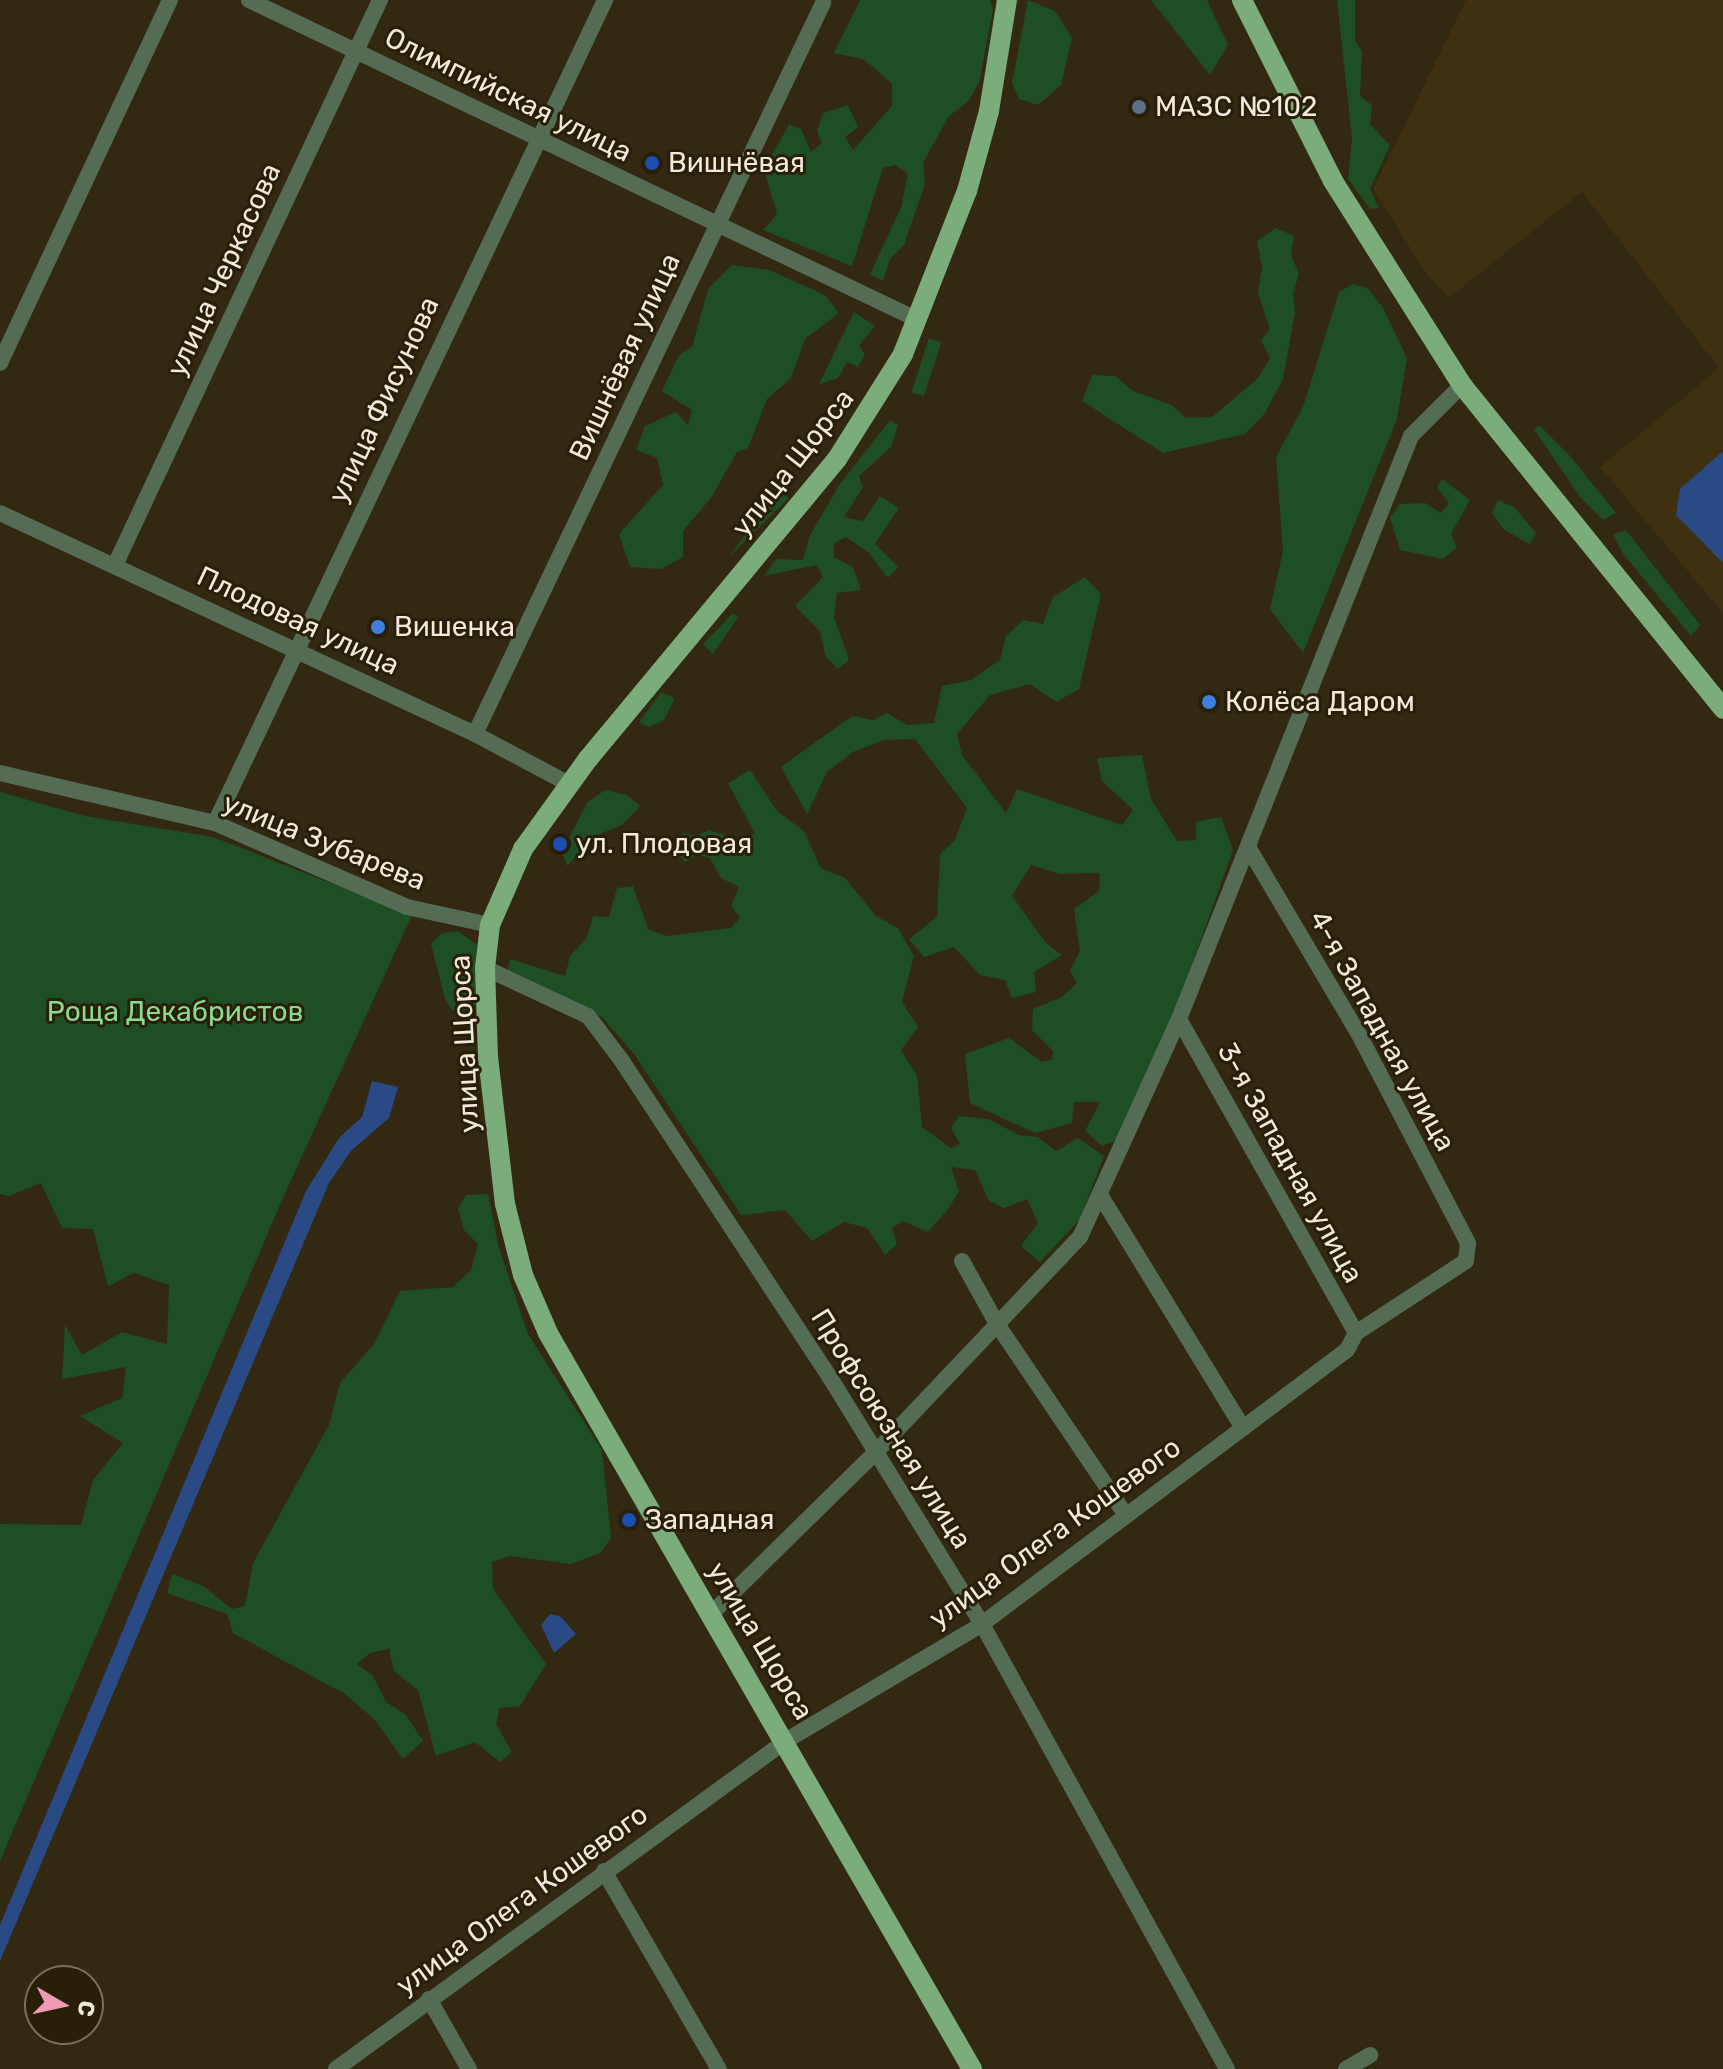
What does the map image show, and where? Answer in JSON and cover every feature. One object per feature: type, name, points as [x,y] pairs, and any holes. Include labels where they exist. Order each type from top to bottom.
[{"type":"main road","name":"улица Щорса","points":[[972,2069],[787,1740],[548,1333],[523,1275],[505,1204],[488,1058],[485,968],[490,925],[523,849],[569,784],[837,459],[872,408],[918,320],[967,191],[989,111],[1007,0]]},
{"type":"main road","points":[[1242,0],[1333,181],[1462,385],[1723,709]]},
{"type":"street","points":[[0,363],[170,0]]},
{"type":"street","name":"Олимпийская улица","points":[[249,0],[918,320]]},
{"type":"street","name":"улица Черкасова","points":[[116,563],[380,0]]},
{"type":"street","name":"улица Фисунова","points":[[215,823],[295,648],[605,0]]},
{"type":"street","name":"Вишнёвая улица","points":[[475,734],[823,3]]},
{"type":"street","points":[[711,1614],[874,1454],[1080,1237],[1102,1198],[1179,1019],[1411,436],[1462,385]]},
{"type":"street","name":"Плодовая улица","points":[[0,513],[116,563],[295,648],[475,734],[569,784]]},
{"type":"street","name":"улица Зубарева","points":[[0,773],[215,823],[407,907],[490,925]]},
{"type":"street","name":"4-я Западная улица","points":[[1248,847],[1361,1038],[1468,1243]]},
{"type":"street","name":"Профсоюзная улица","points":[[485,968],[588,1016],[829,1376],[874,1454],[982,1624],[1227,2069]]},
{"type":"street","name":"3-я Западная улица","points":[[1179,1019],[1356,1333]]},
{"type":"street","points":[[1102,1198],[1243,1428]]},
{"type":"street","name":"улица Олега Кошевого","points":[[336,2069],[787,1740],[982,1624],[1347,1350],[1356,1333],[1466,1261],[1468,1243]]},
{"type":"street","points":[[962,1261],[997,1324],[1125,1514]]},
{"type":"street","points":[[604,1871],[719,2069]]},
{"type":"street","points":[[429,1999],[469,2069]]},
{"type":"street","points":[[1346,2069],[1370,2055]]},
{"type":"shaded area","points":[[1466,0],[1723,0],[1723,613],[1600,467],[1719,368],[1582,192],[1449,298],[1426,273],[1373,189]]},
{"type":"green space","points":[[860,0],[990,0],[993,10],[979,83],[968,102],[949,116],[923,163],[925,184],[904,245],[890,259],[883,281],[870,274],[901,208],[908,174],[895,165],[883,168],[852,266],[763,230],[777,214],[764,170],[789,124],[801,129],[811,152],[822,143],[817,131],[823,113],[848,105],[858,127],[845,137],[853,150],[892,106],[892,84],[877,70],[863,59],[834,53]]},
{"type":"green space","points":[[1028,0],[1055,11],[1072,38],[1061,85],[1038,105],[1019,99],[1012,83]]},
{"type":"green space","points":[[1151,0],[1207,0],[1228,45],[1210,75]]},
{"type":"green space","points":[[1337,0],[1355,0],[1355,41],[1362,51],[1360,96],[1372,105],[1370,124],[1390,145],[1370,189],[1379,208],[1370,209],[1348,179],[1352,139]]},
{"type":"green space","points":[[1276,228],[1294,236],[1291,255],[1299,274],[1293,293],[1295,312],[1283,379],[1265,413],[1245,434],[1163,453],[1082,401],[1092,375],[1115,376],[1133,391],[1172,405],[1186,418],[1212,417],[1258,378],[1270,358],[1261,340],[1270,329],[1258,293],[1262,267],[1257,241]]},
{"type":"green space","points":[[732,265],[769,270],[825,295],[839,313],[805,339],[791,378],[767,399],[748,448],[737,452],[711,498],[683,531],[683,557],[661,569],[630,567],[619,534],[663,485],[657,458],[636,450],[645,426],[676,412],[688,425],[692,410],[662,391],[679,355],[692,347],[708,289]]},
{"type":"green space","points":[[1353,284],[1367,288],[1382,306],[1407,358],[1397,419],[1303,653],[1270,609],[1283,551],[1276,457],[1303,407],[1339,292]]},
{"type":"green space","points":[[854,312],[875,326],[859,345],[865,355],[858,367],[847,362],[838,378],[819,384]]},
{"type":"green space","points":[[929,338],[941,342],[924,396],[911,392]]},
{"type":"green space","points":[[890,420],[898,425],[891,447],[859,476],[863,487],[844,517],[863,521],[880,496],[899,508],[875,544],[898,567],[888,578],[868,552],[846,537],[834,543],[834,557],[853,567],[861,590],[837,593],[834,617],[849,660],[838,669],[825,655],[820,631],[795,606],[823,577],[817,565],[764,576],[776,559],[803,560],[810,535],[840,484]]},
{"type":"green space","points":[[1539,425],[1570,456],[1616,513],[1603,520],[1580,497],[1534,429]]},
{"type":"green space","points":[[1442,479],[1470,500],[1451,534],[1457,547],[1443,559],[1400,550],[1390,517],[1400,504],[1425,503],[1441,513],[1449,503],[1437,487]]},
{"type":"green space","points":[[777,491],[789,498],[729,557]]},
{"type":"green space","points":[[1498,500],[1515,508],[1536,533],[1530,544],[1503,529],[1492,513]]},
{"type":"green space","points":[[1626,530],[1700,625],[1691,636],[1624,555],[1613,535]]},
{"type":"green space","points":[[1085,577],[1101,594],[1079,689],[1056,702],[1030,684],[990,695],[957,734],[962,755],[1006,813],[1017,789],[1122,825],[1133,810],[1102,781],[1097,758],[1142,755],[1151,799],[1177,841],[1196,840],[1196,822],[1221,817],[1233,850],[1173,1018],[1117,1140],[1102,1146],[1085,1131],[1100,1102],[1074,1102],[1072,1123],[1035,1133],[970,1103],[965,1054],[1009,1038],[1042,1062],[1052,1059],[1053,1051],[1032,1030],[1033,1009],[1062,997],[1077,983],[1070,971],[1080,951],[1074,909],[1100,890],[1099,873],[1060,874],[1031,865],[1012,896],[1045,942],[1062,955],[1034,972],[1036,992],[1012,998],[1005,980],[980,975],[954,947],[924,957],[909,939],[937,917],[940,854],[955,840],[967,808],[915,739],[884,740],[853,752],[827,772],[807,814],[781,767],[852,716],[873,720],[887,713],[907,725],[934,723],[942,686],[971,680],[1000,660],[1006,636],[1023,620],[1043,624],[1053,597]]},
{"type":"green space","points":[[733,613],[738,617],[713,654],[703,644]]},
{"type":"green space","points":[[661,692],[675,698],[664,720],[649,727],[639,722]]},
{"type":"green space","points":[[750,770],[777,811],[804,831],[821,868],[845,878],[876,916],[898,928],[914,956],[902,1002],[918,1027],[901,1050],[917,1076],[922,1127],[951,1148],[960,1144],[951,1128],[959,1116],[988,1119],[1019,1135],[1038,1137],[1056,1151],[1078,1138],[1104,1156],[1080,1219],[1040,1262],[1021,1246],[1038,1223],[1027,1199],[1004,1208],[989,1201],[975,1170],[951,1167],[959,1191],[949,1208],[928,1232],[903,1221],[892,1228],[897,1244],[885,1255],[867,1228],[844,1222],[812,1241],[785,1210],[741,1215],[634,1054],[602,1017],[507,973],[510,959],[565,976],[570,956],[587,938],[593,916],[609,917],[617,888],[633,886],[648,929],[666,936],[731,928],[740,918],[731,906],[739,887],[721,878],[710,858],[697,855],[685,862],[673,848],[683,833],[696,836],[709,830],[737,839],[755,834],[728,783]]},
{"type":"green space","points":[[605,790],[627,795],[640,806],[622,825],[597,835],[567,866],[562,852],[587,803]]},
{"type":"green space","name":"Роща Декабристов","points":[[0,792],[85,816],[213,837],[412,915],[282,1200],[0,1861],[0,1524],[81,1525],[93,1480],[123,1443],[80,1416],[122,1398],[126,1367],[62,1379],[65,1325],[82,1355],[122,1332],[167,1344],[169,1285],[134,1273],[108,1286],[93,1229],[62,1228],[41,1183],[9,1196],[0,1194]]},
{"type":"green space","points":[[458,931],[477,945],[475,1006],[464,1011],[452,1010],[445,999],[431,944],[442,933]]},
{"type":"green space","points":[[488,1194],[499,1248],[528,1334],[602,1450],[611,1538],[600,1553],[571,1564],[509,1556],[492,1562],[493,1589],[546,1664],[520,1706],[500,1708],[496,1724],[512,1752],[500,1762],[475,1742],[436,1756],[418,1690],[394,1671],[389,1649],[370,1653],[357,1664],[373,1676],[386,1702],[406,1715],[423,1741],[403,1759],[375,1720],[345,1694],[233,1633],[227,1614],[167,1593],[172,1574],[203,1586],[232,1609],[245,1606],[253,1563],[329,1425],[340,1383],[374,1344],[400,1291],[453,1287],[471,1270],[478,1244],[464,1230],[458,1208],[466,1195]]},
{"type":"water","points":[[1723,451],[1723,563],[1676,515],[1680,489]]},
{"type":"water","points":[[372,1081],[398,1087],[389,1118],[351,1151],[329,1183],[0,1961],[0,1925],[306,1191],[339,1138],[362,1117]]},
{"type":"water","points":[[550,1614],[560,1616],[576,1634],[554,1653],[541,1625]]},
{"type":"place","name":"МАЗС №102","points":[[1139,107]]},
{"type":"place","name":"Вишнёвая","points":[[652,163]]},
{"type":"place","name":"Вишенка","points":[[378,627]]},
{"type":"place","name":"Колёса Даром","points":[[1209,702]]},
{"type":"place","name":"ул. Плодовая","points":[[560,844]]},
{"type":"place","name":"Западная","points":[[629,1520]]}]
